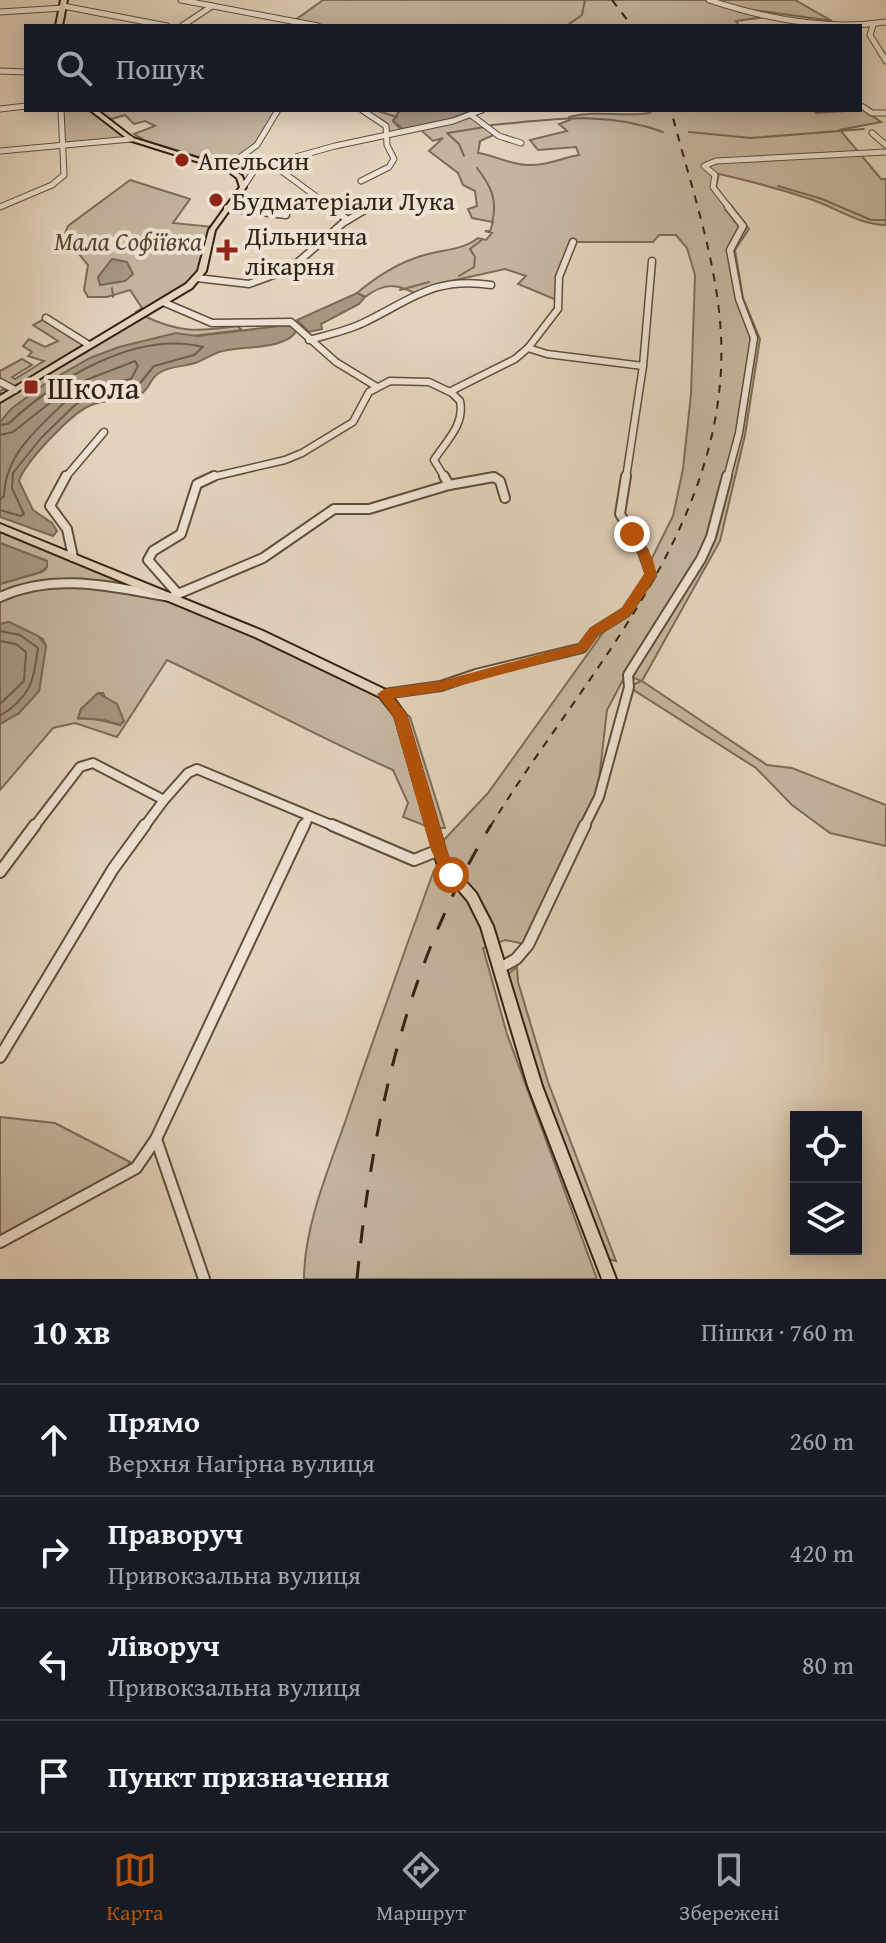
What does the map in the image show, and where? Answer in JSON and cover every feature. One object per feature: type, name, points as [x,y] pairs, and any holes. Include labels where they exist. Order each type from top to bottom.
[{"type":"main road","points":[[0,399],[163,302],[197,278],[203,268],[210,233],[243,187],[240,177],[226,167],[131,139],[96,112]]},
{"type":"main road","points":[[0,527],[177,596],[384,694],[400,714],[439,850],[448,871],[467,890],[479,910],[500,968],[535,1086],[609,1279]]},
{"type":"street","points":[[9,0],[13,11]]},
{"type":"street","points":[[181,0],[307,24]]},
{"type":"street","points":[[185,24],[217,0]]},
{"type":"street","points":[[709,0],[793,19],[858,24]]},
{"type":"street","points":[[0,12],[63,5],[157,24]]},
{"type":"street","points":[[862,24],[886,24]]},
{"type":"street","points":[[871,25],[870,35],[886,61]]},
{"type":"street","points":[[0,71],[24,72]]},
{"type":"street","points":[[0,109],[24,106]]},
{"type":"street","points":[[863,107],[872,113],[886,113]]},
{"type":"street","points":[[0,207],[52,185],[64,175],[61,112]]},
{"type":"street","points":[[226,167],[257,145],[277,112]]},
{"type":"street","points":[[361,181],[394,161],[387,137],[389,131],[365,112]]},
{"type":"street","points":[[226,167],[256,168],[478,112]]},
{"type":"street","points":[[471,115],[499,136],[521,143]]},
{"type":"street","points":[[872,133],[886,145]]},
{"type":"street","points":[[0,151],[131,139]]},
{"type":"street","points":[[500,968],[516,959],[528,945],[599,797],[629,687],[628,675],[701,559],[711,537],[739,433],[754,338],[739,299],[730,250],[743,226],[713,187],[715,175],[704,166],[716,161],[886,152]]},
{"type":"street","points":[[272,164],[348,220]]},
{"type":"street","points":[[243,187],[256,168]]},
{"type":"street","points":[[197,278],[245,284],[261,281],[294,267],[348,220],[385,198]]},
{"type":"street","points":[[227,208],[286,215]]},
{"type":"street","points":[[451,391],[515,359],[528,348],[558,309],[559,279],[573,242]]},
{"type":"street","points":[[384,694],[441,686],[489,670],[582,648],[594,632],[633,605],[651,575],[646,557],[620,514],[643,366],[652,261]]},
{"type":"street","points":[[309,340],[359,325],[434,286],[466,281],[491,285]]},
{"type":"street","points":[[163,302],[212,323],[291,322],[336,362],[377,387]]},
{"type":"street","points":[[46,318],[89,345]]},
{"type":"street","points":[[528,348],[547,354],[643,366]]},
{"type":"street","points":[[177,596],[148,560],[153,551],[181,534],[197,484],[235,468],[277,463],[299,454],[356,421],[364,398],[377,387],[417,379],[451,391],[460,401],[461,416],[454,434],[434,460],[449,485]]},
{"type":"street","points":[[0,382],[15,390]]},
{"type":"street","points":[[73,557],[67,529],[50,506],[71,468],[104,432]]},
{"type":"street","points":[[0,597],[30,584],[68,582],[177,596],[263,558],[334,509],[369,509],[449,485],[494,477],[500,481],[505,498]]},
{"type":"street","points":[[0,872],[80,767],[93,763],[164,800]]},
{"type":"street","points":[[0,1057],[113,869],[188,773],[197,769],[414,860],[439,850]]},
{"type":"street","points":[[0,1242],[136,1168],[156,1139],[308,818]]},
{"type":"street","points":[[156,1139],[204,1279]]},
{"type":"green space","points":[[323,0],[795,0],[832,21],[754,10],[766,17],[736,21],[738,24],[308,24],[294,21]]},
{"type":"green space","points":[[862,108],[881,122],[840,130],[881,179],[886,179],[886,225],[866,222],[810,199],[719,174],[716,187],[749,229],[735,250],[743,298],[760,339],[745,435],[720,541],[642,681],[767,765],[792,768],[886,805],[886,846],[830,833],[792,805],[756,768],[629,687],[641,681],[626,674],[607,710],[597,797],[525,944],[505,940],[483,948],[507,1034],[597,1279],[304,1279],[308,1240],[318,1201],[377,1029],[434,870],[449,866],[442,842],[488,793],[612,620],[630,611],[652,574],[652,558],[673,516],[683,469],[691,394],[695,275],[687,248],[676,235],[659,235],[653,242],[573,242],[561,272],[559,301],[518,284],[526,276],[505,269],[442,283],[417,294],[391,286],[365,297],[357,293],[409,260],[464,246],[478,238],[486,240],[492,233],[485,231],[490,231],[493,222],[472,218],[468,209],[477,206],[475,191],[463,185],[458,173],[429,151],[443,138],[433,141],[420,129],[387,137],[389,131],[365,112],[399,112],[393,121],[400,129],[478,112],[472,115],[496,134],[480,141],[478,153],[531,165],[579,155],[576,147],[538,150],[530,140],[567,131],[559,124],[579,115],[862,112]]},
{"type":"green space","points":[[61,112],[277,112],[257,145],[228,166],[146,141],[134,134],[155,126],[145,121],[134,124],[125,115],[105,121],[131,139],[62,144]]},
{"type":"green space","name":"Мала Софіївка","points":[[130,180],[190,199],[173,223],[214,227],[197,278],[142,315],[178,328],[200,330],[237,326],[242,330],[184,337],[0,433],[0,391],[14,390],[0,378],[0,371],[22,359],[32,365],[12,377],[15,379],[44,361],[28,356],[32,352],[23,346],[29,339],[45,347],[58,341],[33,325],[46,318],[89,345],[140,315],[136,312],[142,308],[130,290],[107,297],[88,297],[84,290],[88,265],[64,236],[68,226]]},
{"type":"green space","points":[[0,531],[149,591],[118,591],[175,603],[219,620],[381,698],[394,716],[426,826],[403,817],[408,803],[393,770],[167,660],[117,737],[75,723],[53,728],[0,790],[0,724],[19,713],[39,691],[46,646],[43,639],[9,622],[0,624],[0,584],[42,572],[46,569],[47,561],[0,543]],"holes":[[[98,693],[103,693],[120,725],[91,718],[79,719],[81,709]]]},
{"type":"green space","points":[[405,713],[410,717],[445,828],[433,828],[402,723]]},
{"type":"green space","points":[[517,967],[518,982],[548,1082],[616,1261],[608,1259],[541,1084],[507,975]]},
{"type":"green space","points":[[0,1117],[55,1123],[130,1162],[123,1174],[0,1242]]},
{"type":"water","points":[[399,112],[468,112],[451,119],[403,129],[393,121]]},
{"type":"water","points":[[112,259],[127,262],[133,274],[125,281],[100,285],[98,277]]},
{"type":"water","points":[[357,293],[365,297],[359,304],[321,324],[322,329],[309,332],[297,320]]},
{"type":"water","points":[[288,325],[297,329],[285,341],[223,351],[195,363],[167,369],[156,375],[139,395],[89,406],[71,419],[39,451],[19,481],[33,510],[52,523],[57,531],[53,536],[0,517],[0,422],[11,409],[46,383],[90,358],[119,347],[176,333],[197,336]]},
{"type":"water","points":[[0,543],[47,561],[47,567],[0,584]]},
{"type":"water","points":[[9,622],[38,636],[46,646],[39,691],[19,713],[0,724],[0,624]]},
{"type":"water","points":[[98,693],[117,704],[124,721],[120,725],[78,718],[81,709]]},
{"type":"waterway","points":[[569,24],[582,15],[585,0]]},
{"type":"waterway","points":[[381,112],[397,117]]},
{"type":"waterway","points":[[491,125],[578,118],[620,121],[663,132]]},
{"type":"waterway","points":[[448,133],[485,127]]},
{"type":"waterway","points":[[689,132],[751,138],[864,129]]},
{"type":"waterway","points":[[447,133],[459,144],[464,156]]},
{"type":"waterway","points":[[477,168],[492,194],[492,223]]},
{"type":"waterway","points":[[778,186],[822,199],[871,220],[886,220]]},
{"type":"waterway","points":[[459,276],[474,267],[475,257],[470,249],[483,239]]},
{"type":"waterway","points":[[400,290],[429,282]]},
{"type":"waterway","points":[[112,288],[113,297]]},
{"type":"railway","points":[[612,0],[630,24]]},
{"type":"railway","points":[[490,827],[644,596],[676,535],[702,472],[717,405],[721,335],[708,250],[672,112]]},
{"type":"railway","points":[[357,1279],[372,1161],[398,1044],[437,932],[462,877],[491,825]]},
{"type":"place","name":"Апельсин","points":[[182,160]]},
{"type":"place","name":"Будматеріали Лука","points":[[216,200]]},
{"type":"place","name":"Дільнична лікарня","points":[[227,250]]},
{"type":"place","name":"Школа","points":[[31,387]]},
{"type":"route","points":[[451,875],[444,866],[400,714],[384,694],[441,686],[476,674],[582,648],[594,632],[633,605],[651,575],[646,557],[632,534]]}]
